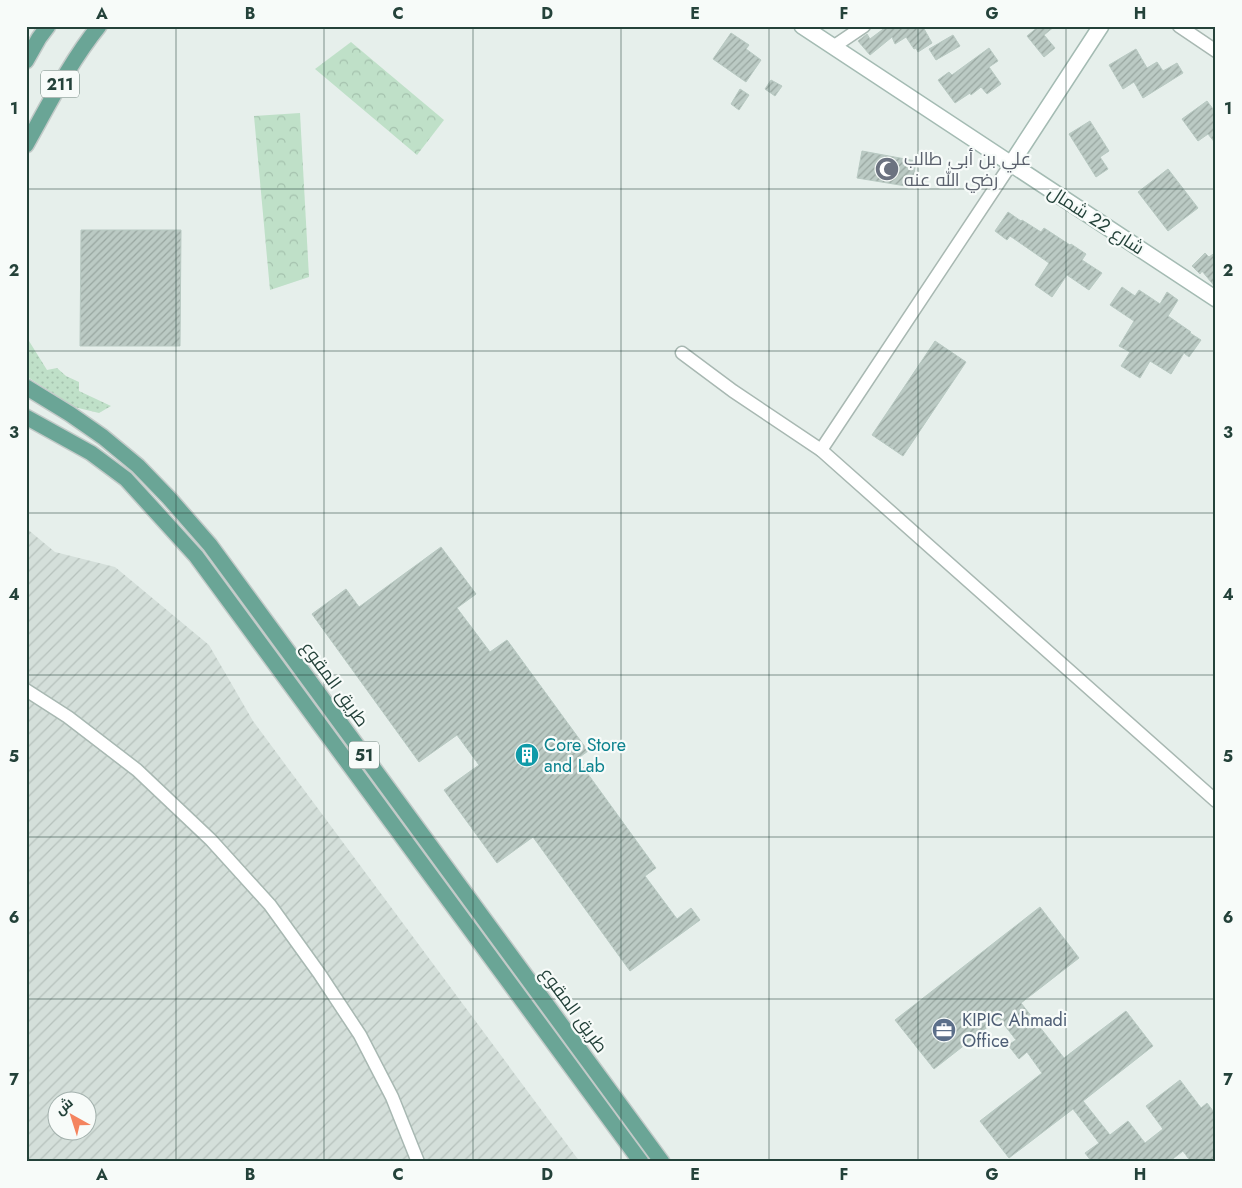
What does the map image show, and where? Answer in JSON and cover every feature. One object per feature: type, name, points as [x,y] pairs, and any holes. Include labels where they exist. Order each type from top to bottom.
[{"type":"main road","name":"211","points":[[26,61],[48,26]]},
{"type":"main road","name":"211","points":[[26,145],[72,63],[99,26]]},
{"type":"main road","name":"طريق المقوع","points":[[26,387],[103,437],[138,466],[210,545],[662,1162]]},
{"type":"main road","name":"طريق المقوع","points":[[26,418],[91,453],[126,479],[196,556],[641,1162]]},
{"type":"street","name":"شارع 22 شمال","points":[[802,26],[1216,298]]},
{"type":"street","points":[[833,47],[864,26]]},
{"type":"street","points":[[821,450],[1101,26]]},
{"type":"street","points":[[1179,26],[1216,51]]},
{"type":"street","points":[[682,353],[758,409],[821,450],[1216,801]]},
{"type":"street","points":[[26,690],[68,717],[137,770],[211,840],[270,906],[319,973],[360,1035],[392,1097],[418,1162]]},
{"type":"shaded area","points":[[26,528],[55,552],[115,567],[209,645],[253,721],[580,1162],[26,1162]]},
{"type":"green space","points":[[351,42],[444,120],[417,155],[315,69]]},
{"type":"green space","points":[[300,113],[309,277],[270,290],[254,116]]},
{"type":"green space","points":[[27,202],[29,341],[47,370],[57,368],[66,376],[79,382],[79,391],[111,406],[99,413],[74,407],[26,376]]},
{"type":"building","points":[[885,26],[924,26],[932,43],[918,52],[906,37],[895,44],[892,37],[870,55],[858,41],[867,34],[870,39]]},
{"type":"building","points":[[1039,26],[1055,26],[1044,35],[1055,48],[1044,57],[1027,36]]},
{"type":"building","points":[[731,33],[749,45],[746,49],[761,60],[746,82],[713,59]]},
{"type":"building","points":[[953,35],[960,46],[936,60],[929,49]]},
{"type":"building","points":[[989,48],[998,61],[989,67],[1001,84],[987,94],[981,87],[971,95],[970,93],[955,103],[938,80],[949,72],[952,75]]},
{"type":"building","points":[[1136,49],[1147,68],[1157,62],[1163,71],[1177,63],[1183,73],[1143,98],[1134,82],[1123,89],[1109,65]]},
{"type":"building","points":[[771,80],[782,86],[775,96],[765,89]]},
{"type":"building","points":[[740,89],[749,95],[739,110],[731,104]]},
{"type":"building","points":[[1207,101],[1216,113],[1216,144],[1208,134],[1198,141],[1182,119]]},
{"type":"building","points":[[1090,121],[1109,151],[1100,157],[1108,169],[1096,177],[1069,134]]},
{"type":"building","name":"علي بن أبي طالب رضي الله عنه","points":[[862,151],[916,161],[912,187],[857,178]]},
{"type":"building","points":[[1168,169],[1198,208],[1168,231],[1138,192]]},
{"type":"building","points":[[1008,212],[1041,232],[1044,228],[1086,254],[1082,260],[1102,273],[1089,290],[1067,275],[1052,297],[1035,285],[1049,263],[1010,236],[1007,240],[995,231]]},
{"type":"building","points":[[81,230],[181,230],[180,346],[80,346]]},
{"type":"building","points":[[1216,252],[1216,288],[1202,271],[1200,274],[1192,266],[1205,253],[1209,257]]},
{"type":"building","points":[[1122,287],[1135,296],[1139,290],[1160,304],[1167,292],[1178,300],[1168,316],[1201,340],[1189,357],[1184,353],[1171,374],[1150,361],[1140,378],[1121,366],[1130,352],[1119,346],[1134,321],[1110,305]]},
{"type":"building","points":[[935,341],[966,362],[903,456],[872,435]]},
{"type":"building","name":"Core Store and Lab","points":[[441,547],[476,594],[457,608],[490,652],[507,640],[588,751],[577,759],[656,868],[645,876],[677,919],[691,908],[700,920],[630,971],[533,837],[497,863],[444,790],[479,765],[457,735],[419,762],[312,614],[346,589],[359,607]]},
{"type":"building","name":"KIPIC Ahmadi Office","points":[[1040,907],[1079,958],[1021,1003],[1064,1058],[1126,1011],[1153,1046],[1083,1101],[1110,1135],[1128,1121],[1145,1143],[1163,1129],[1146,1106],[1180,1080],[1201,1108],[1207,1103],[1216,1115],[1216,1162],[1191,1162],[1183,1151],[1169,1162],[1092,1162],[1085,1153],[1099,1143],[1073,1109],[1009,1158],[980,1121],[1042,1073],[1027,1052],[1019,1059],[1008,1045],[1016,1040],[999,1018],[934,1069],[895,1020]]},
{"type":"place","name":"علي بن أبي طالب رضي الله عنه","points":[[887,169]]},
{"type":"place","name":"Core Store and Lab","points":[[527,755]]},
{"type":"place","name":"KIPIC Ahmadi Office","points":[[944,1030]]}]
